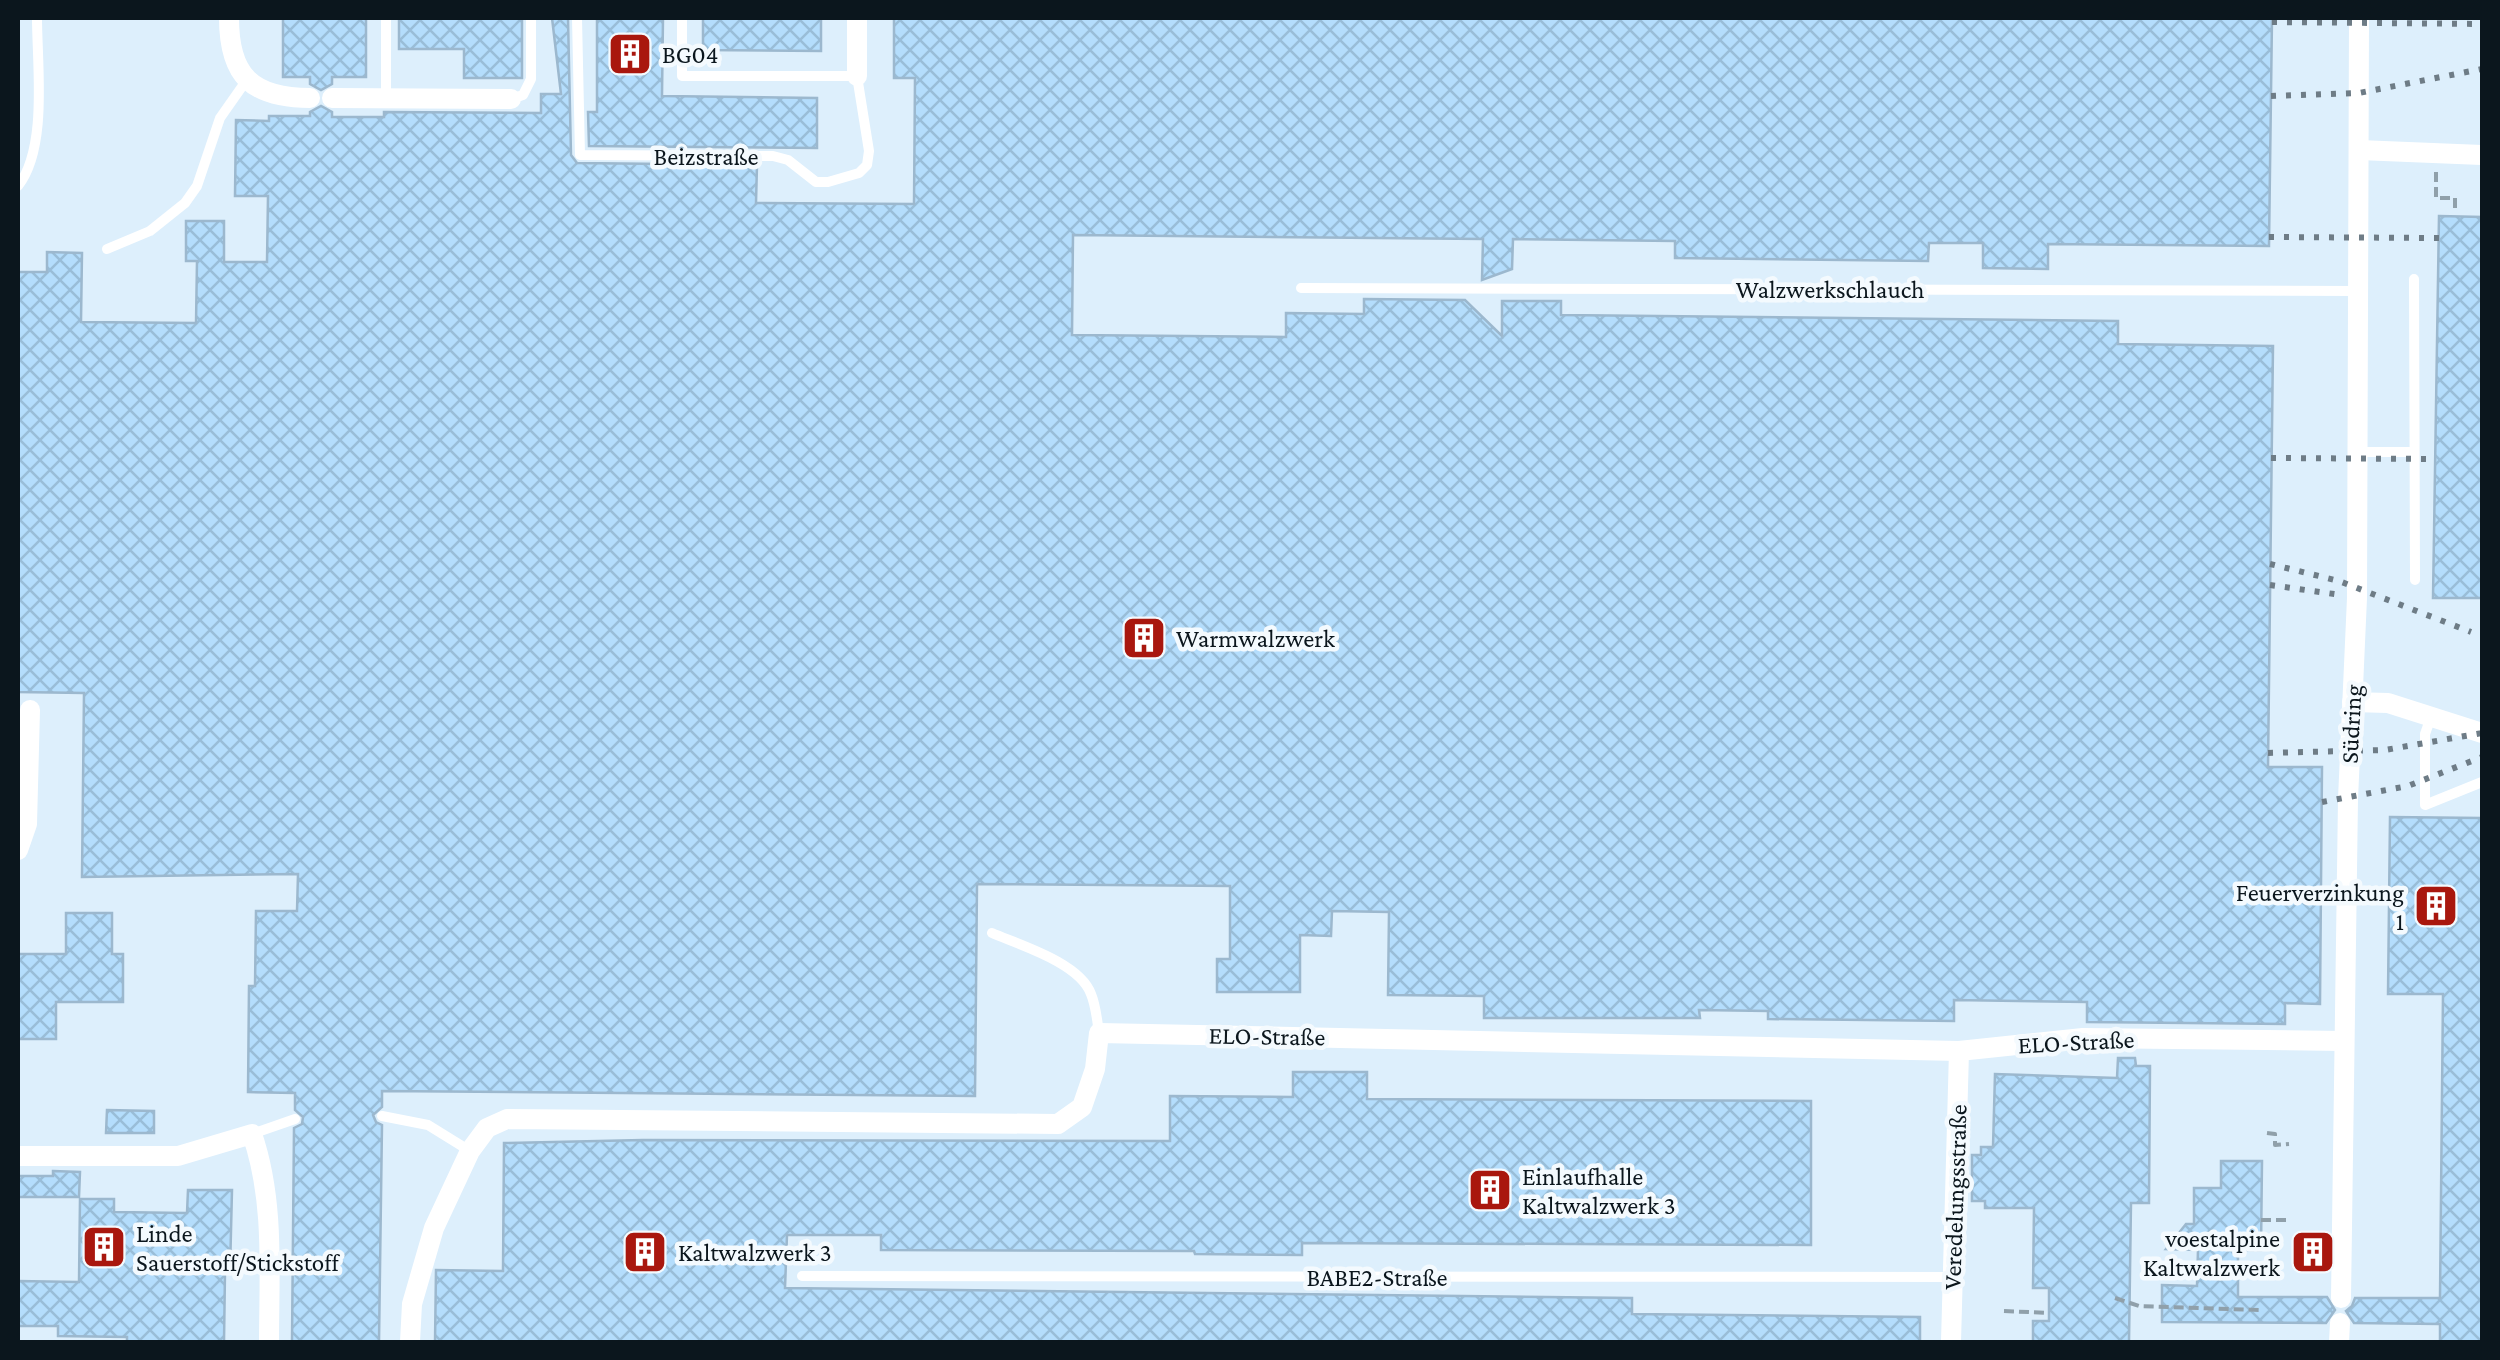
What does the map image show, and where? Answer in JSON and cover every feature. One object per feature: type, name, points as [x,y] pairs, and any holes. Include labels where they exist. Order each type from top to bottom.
[{"type":"street","points":[[229,18],[233,60],[246,80],[264,94],[310,98]]},
{"type":"street","name":"Beizstraße","points":[[857,18],[857,76]]},
{"type":"street","name":"Südring","points":[[2340,1298],[2357,452],[2360,18]]},
{"type":"street","points":[[332,98],[511,99]]},
{"type":"street","points":[[2359,150],[2482,155]]},
{"type":"street","points":[[2352,702],[2388,703],[2482,734]]},
{"type":"street","points":[[18,850],[27,824],[30,710]]},
{"type":"street","points":[[410,1342],[412,1304],[434,1228],[470,1151],[488,1128],[506,1118],[1058,1124],[1082,1107],[1095,1069],[1099,1033]]},
{"type":"street","name":"ELO-Straße","points":[[1099,1033],[1958,1051],[2083,1038],[2344,1041]]},
{"type":"street","name":"Veredelungsstraße","points":[[1951,1342],[1958,1051]]},
{"type":"street","points":[[18,1156],[178,1156],[252,1134],[269,1215],[269,1342]]},
{"type":"lane","points":[[18,186],[29,172],[35,147],[38,18]]},
{"type":"lane","points":[[386,18],[386,99]]},
{"type":"lane","points":[[511,99],[523,96],[531,79],[531,18]]},
{"type":"lane","name":"Beizstraße","points":[[577,18],[580,155],[774,156],[788,160],[816,182],[845,178],[868,165],[857,76]]},
{"type":"lane","points":[[682,18],[682,76],[857,76]]},
{"type":"lane","points":[[106,249],[150,231],[185,203],[197,186],[220,118],[246,80]]},
{"type":"lane","points":[[2414,279],[2415,580]]},
{"type":"lane","name":"Walzwerkschlauch","points":[[1301,288],[2358,290]]},
{"type":"lane","points":[[2357,452],[2414,452]]},
{"type":"lane","points":[[2431,717],[2425,734],[2425,805],[2482,782]]},
{"type":"lane","points":[[992,933],[1076,973],[1091,991],[1099,1033]]},
{"type":"lane","points":[[382,1116],[428,1125],[470,1151]]},
{"type":"lane","points":[[252,1134],[294,1119]]},
{"type":"lane","name":"BABE2-Straße","points":[[802,1276],[1953,1277]]},
{"type":"path","points":[[2436,170],[2436,198],[2455,198],[2455,213]]},
{"type":"path","points":[[2267,1133],[2275,1134],[2275,1144],[2289,1144]]},
{"type":"path","points":[[2262,1220],[2288,1220]]},
{"type":"path","points":[[2115,1298],[2139,1306],[2260,1310]]},
{"type":"path","points":[[2004,1312],[2049,1312]]},
{"type":"building","points":[[283,18],[366,18],[366,77],[332,77],[332,84],[321,90],[310,84],[310,77],[283,77]]},
{"type":"building","points":[[399,18],[522,18],[522,78],[464,78],[464,49],[399,49]]},
{"type":"building","name":"Warmwalzwerk","points":[[552,18],[568,18],[571,155],[577,163],[757,165],[756,203],[914,204],[915,78],[894,78],[894,18],[2272,18],[2269,246],[2048,244],[2048,269],[1983,268],[1983,243],[1929,243],[1928,261],[1675,258],[1675,241],[1513,239],[1512,269],[1482,280],[1483,239],[1073,235],[1072,335],[1286,337],[1286,313],[1364,314],[1364,299],[1465,300],[1502,336],[1502,301],[1561,301],[1561,315],[2118,321],[2118,344],[2273,346],[2268,767],[2322,767],[2320,1004],[2285,1003],[2285,1024],[2087,1022],[2087,1002],[1954,1000],[1954,1021],[1768,1019],[1768,1011],[1699,1010],[1700,1018],[1484,1018],[1484,996],[1388,995],[1389,912],[1332,911],[1331,936],[1300,935],[1300,992],[1217,992],[1217,959],[1230,959],[1230,886],[977,884],[975,1096],[382,1091],[382,1107],[373,1115],[382,1125],[379,1342],[292,1342],[294,1128],[302,1124],[303,1117],[295,1110],[295,1093],[248,1092],[249,986],[255,986],[256,911],[297,911],[298,874],[82,877],[84,693],[18,692],[18,272],[47,272],[47,252],[82,253],[81,322],[196,323],[197,261],[186,261],[186,221],[224,221],[224,262],[267,262],[268,196],[235,196],[236,120],[310,116],[321,106],[332,112],[332,117],[384,117],[384,112],[541,113],[541,94],[561,94]]},
{"type":"building","name":"BG04","points":[[597,18],[663,18],[662,96],[817,98],[817,148],[589,146],[588,112],[597,112]]},
{"type":"building","points":[[703,18],[821,18],[821,51],[703,50]]},
{"type":"building","points":[[2439,216],[2482,217],[2482,598],[2433,598]]},
{"type":"building","points":[[2390,817],[2482,818],[2482,1342],[2440,1342],[2440,1324],[2354,1323],[2346,1311],[2355,1298],[2440,1298],[2443,994],[2388,994]]},
{"type":"building","points":[[66,913],[112,913],[112,954],[123,954],[123,1002],[56,1002],[56,1039],[18,1039],[18,954],[66,954]]},
{"type":"building","points":[[2118,1058],[2135,1058],[2136,1066],[2150,1066],[2149,1203],[2131,1203],[2129,1342],[2033,1342],[2033,1321],[2049,1321],[2049,1288],[2033,1288],[2034,1208],[1985,1208],[1985,1201],[1972,1201],[1972,1155],[1981,1155],[1981,1147],[1993,1147],[1995,1074],[2117,1078]]},
{"type":"building","points":[[1293,1072],[1367,1072],[1367,1099],[1811,1101],[1811,1245],[1302,1243],[1302,1255],[1195,1254],[881,1250],[881,1235],[787,1235],[785,1288],[1632,1298],[1632,1314],[1920,1317],[1920,1342],[435,1342],[436,1270],[503,1271],[504,1143],[1170,1141],[1170,1096],[1293,1097]]},
{"type":"building","points":[[107,1110],[154,1111],[154,1133],[106,1133]]},
{"type":"building","points":[[2221,1161],[2262,1161],[2261,1250],[2238,1250],[2238,1297],[2327,1297],[2335,1310],[2326,1323],[2162,1322],[2162,1285],[2197,1286],[2198,1250],[2166,1249],[2186,1224],[2194,1224],[2194,1188],[2221,1188]]},
{"type":"building","points":[[53,1171],[80,1172],[79,1197],[18,1197],[18,1176],[53,1176]]},
{"type":"building","points":[[188,1190],[232,1190],[224,1342],[127,1342],[127,1337],[58,1336],[58,1326],[18,1326],[18,1281],[79,1282],[80,1199],[114,1199],[114,1212],[187,1213]]},
{"type":"railway","points":[[2272,22],[2482,24]]},
{"type":"railway","points":[[2271,96],[2359,93],[2482,69]]},
{"type":"railway","points":[[2269,237],[2439,238]]},
{"type":"railway","points":[[2271,458],[2435,459]]},
{"type":"railway","points":[[2270,564],[2339,581],[2471,632]]},
{"type":"railway","points":[[2270,585],[2341,595]]},
{"type":"railway","points":[[2268,753],[2385,750],[2482,733]]},
{"type":"railway","points":[[2322,802],[2408,786],[2482,757]]},
{"type":"place","name":"BG04","points":[[630,54]]},
{"type":"place","name":"Warmwalzwerk","points":[[1144,638]]},
{"type":"place","name":"Feuerverzinkung 1","points":[[2436,906]]},
{"type":"place","name":"Einlaufhalle Kaltwalzwerk 3","points":[[1490,1190]]},
{"type":"place","name":"Linde Sauerstoff/Stickstoff","points":[[104,1247]]},
{"type":"place","name":"Kaltwalzwerk 3","points":[[645,1252]]},
{"type":"place","name":"voestalpine Kaltwalzwerk","points":[[2313,1252]]}]
